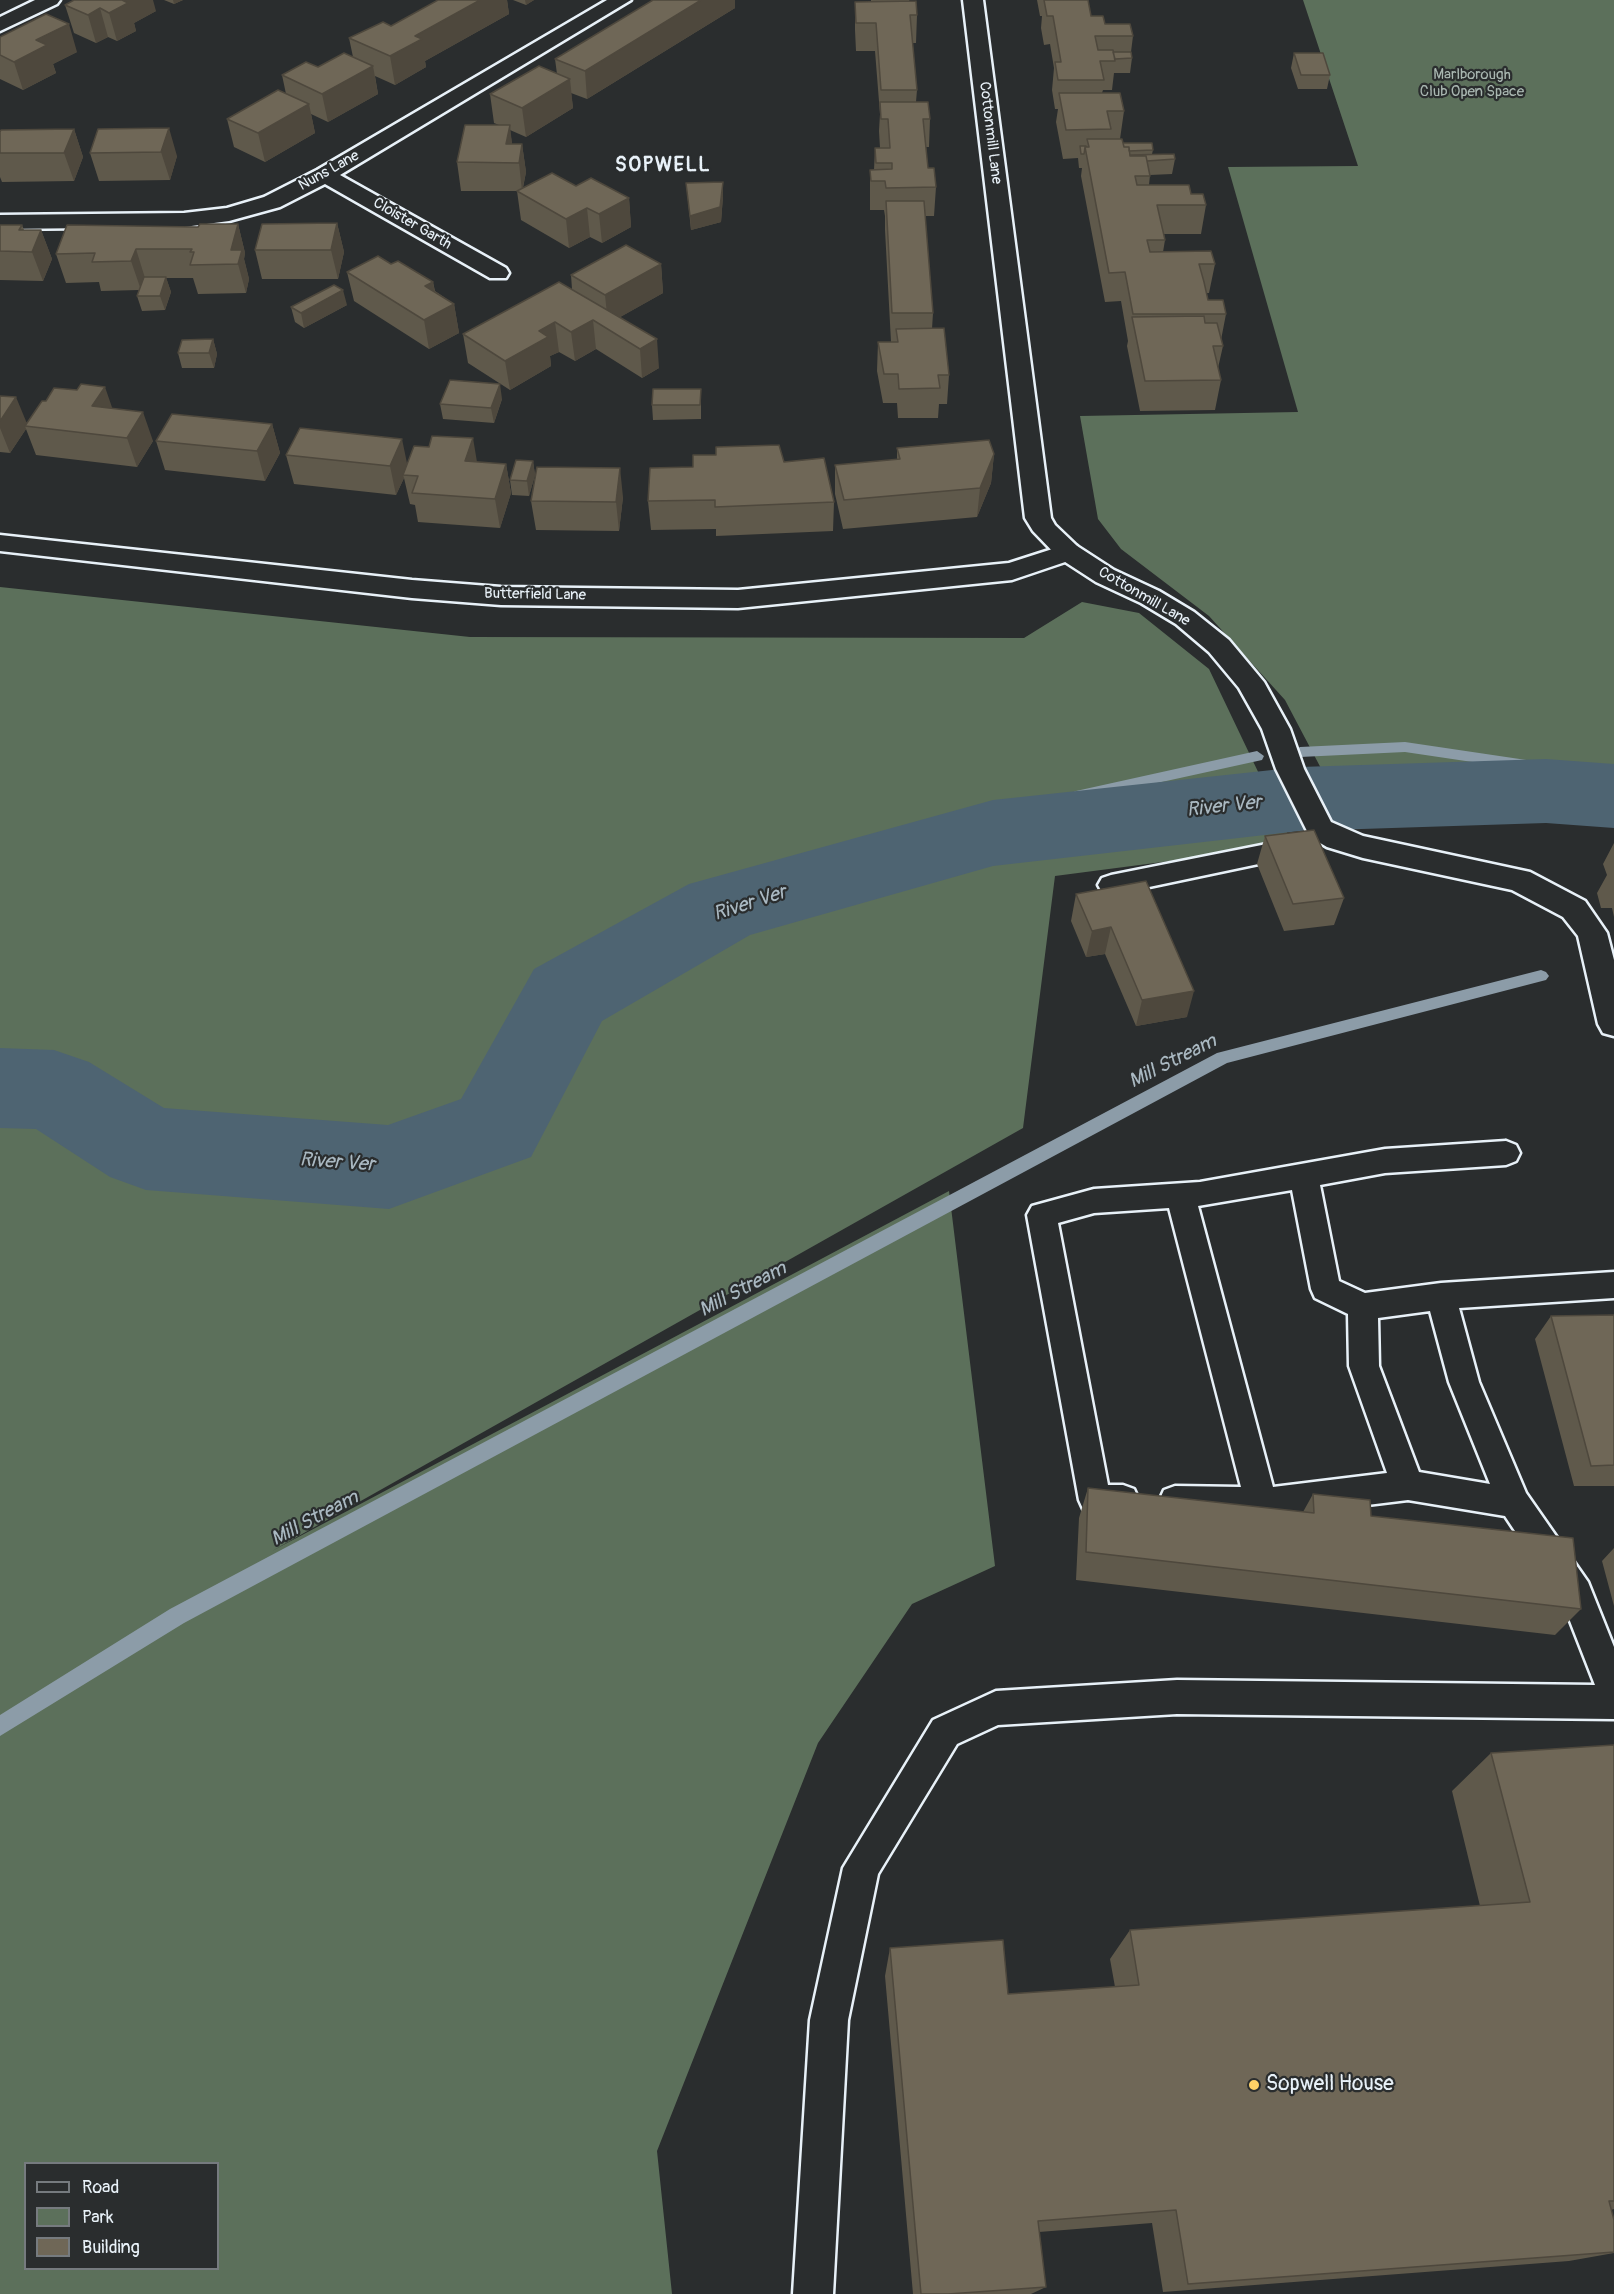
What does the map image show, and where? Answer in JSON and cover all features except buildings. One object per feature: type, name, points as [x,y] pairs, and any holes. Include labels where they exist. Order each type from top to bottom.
[{"type":"street","points":[[0,25],[50,0]]},
{"type":"street","name":"Nuns Lane","points":[[0,222],[184,220],[229,213],[272,202],[325,175],[621,0]]},
{"type":"street","name":"Cottonmill Lane","points":[[973,0],[1038,518],[1046,531],[1068,552],[1105,576],[1185,618],[1219,646],[1250,682],[1276,729],[1290,770],[1320,829],[1337,839],[1363,847],[1519,880],[1574,909],[1592,933],[1614,1024]]},
{"type":"street","name":"Cloister Garth","points":[[325,175],[498,273]]},
{"type":"street","name":"Butterfield Lane","points":[[0,543],[412,589],[501,596],[738,599],[1012,571],[1068,552]]},
{"type":"lane","points":[[1111,885],[1337,839]]},
{"type":"lane","points":[[1506,1153],[1385,1161],[1200,1194],[1094,1201],[1042,1215],[1095,1500],[1261,1503],[1408,1485],[1514,1503]]},
{"type":"lane","points":[[1304,1176],[1326,1289],[1363,1306],[1441,1296],[1614,1284]]},
{"type":"lane","points":[[1180,1195],[1261,1503]]},
{"type":"lane","points":[[1441,1296],[1464,1382],[1514,1503],[1576,1593],[1614,1690]]},
{"type":"lane","points":[[1363,1306],[1364,1365],[1408,1485]]},
{"type":"lane","points":[[813,2294],[829,2020],[861,1868],[945,1732],[996,1708],[1177,1697],[1614,1702]]},
{"type":"green space","name":"Marlborough Club Open Space","points":[[1303,0],[1614,0],[1614,807],[1539,800],[1365,806],[1334,793],[1285,700],[1209,616],[1121,549],[1098,519],[1080,416],[1298,412],[1228,167],[1358,166]]},
{"type":"green space","points":[[0,587],[470,637],[1024,638],[1082,602],[1139,613],[1209,669],[1293,845],[1055,876],[1023,1128],[272,1551],[949,1191],[995,1566],[912,1604],[818,1743],[657,2151],[672,2294],[0,2294]]},
{"type":"waterway","points":[[1300,752],[1405,747],[1614,778]]},
{"type":"waterway","points":[[993,833],[1081,795],[1257,756]]},
{"type":"waterway","name":"River Ver","points":[[0,1088],[54,1090],[146,1148],[389,1167],[496,1128],[568,995],[721,909],[993,833],[1300,799],[1546,791],[1614,796]]},
{"type":"waterway","name":"Mill Stream","points":[[0,1726],[177,1616],[1223,1058],[1541,976]]},
{"type":"place","name":"Sopwell House","points":[[1254,2085]]},
{"type":"district","name":"SOPWELL","points":[[663,166]]}]
